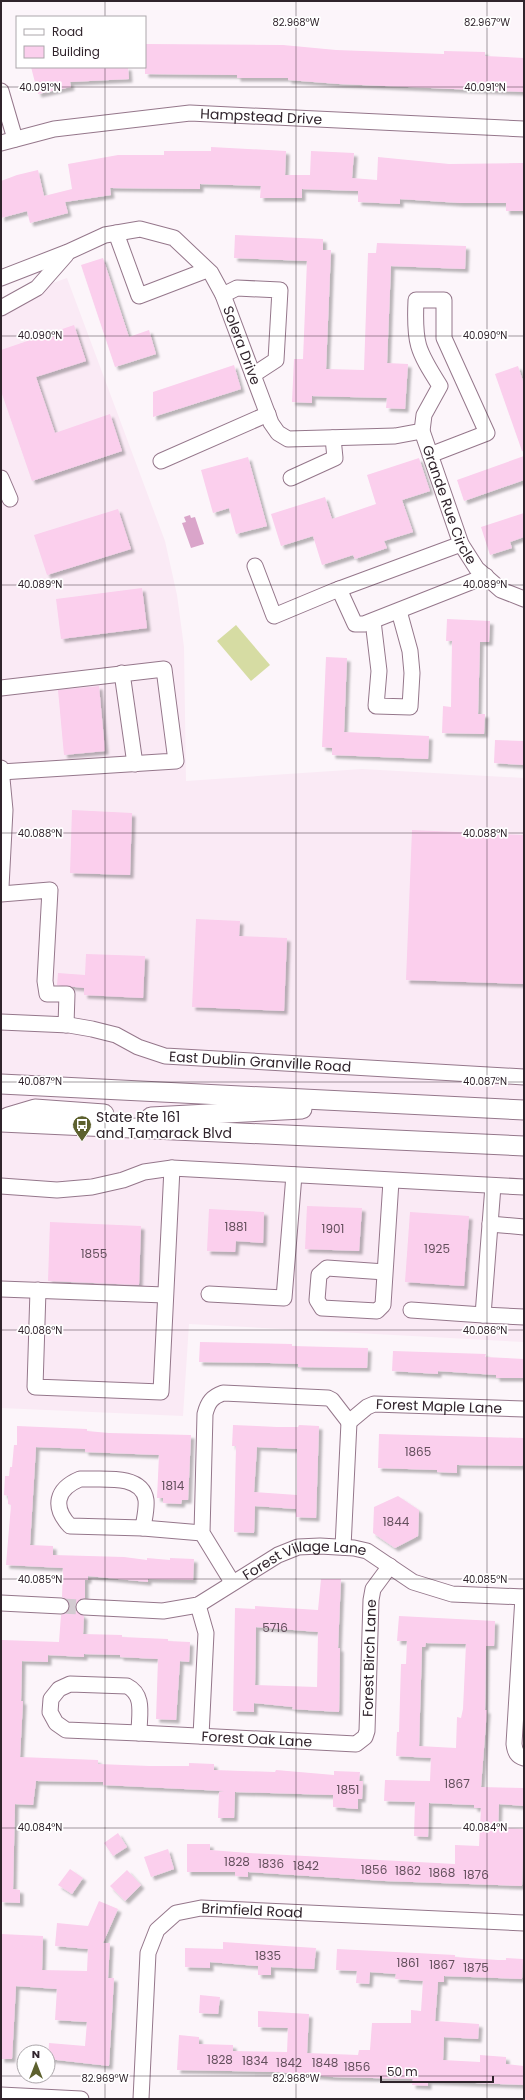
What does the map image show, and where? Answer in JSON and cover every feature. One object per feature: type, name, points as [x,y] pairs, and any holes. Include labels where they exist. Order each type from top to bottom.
[{"type":"main road","points":[[1,1084],[524,1110]]},
{"type":"main road","points":[[1,1119],[35,1109],[159,1118],[255,1113],[377,1102]]},
{"type":"main road","points":[[1,1122],[524,1146]]},
{"type":"street","points":[[1,91],[8,141]]},
{"type":"street","name":"Hampstead Drive","points":[[8,141],[54,128],[190,113],[524,129]]},
{"type":"street","name":"Solera Drive","points":[[1,278],[68,252],[105,235],[140,230],[174,238],[207,270],[223,295],[268,414],[278,433],[288,439],[395,436],[422,431]]},
{"type":"street","points":[[116,233],[139,296],[207,270]]},
{"type":"street","name":"Solera Drive","points":[[1,308],[37,288],[68,252]]},
{"type":"street","points":[[223,295],[237,288],[280,290],[276,360],[253,375]]},
{"type":"street","points":[[430,454],[487,433],[444,338],[444,300],[416,300],[414,328],[416,343],[425,362],[440,386]]},
{"type":"street","points":[[422,431],[424,415],[440,386],[461,378]]},
{"type":"street","points":[[161,461],[268,414]]},
{"type":"street","name":"Grande Rue Circle","points":[[422,431],[461,544],[477,569],[501,590],[524,599]]},
{"type":"street","points":[[291,478],[335,458],[333,438]]},
{"type":"street","points":[[1,478],[10,499]]},
{"type":"street","points":[[255,566],[274,616],[339,589],[461,544]]},
{"type":"street","points":[[339,589],[355,624],[364,624],[486,576]]},
{"type":"street","points":[[373,621],[379,671],[376,706],[410,707],[412,673],[410,651],[399,611]]},
{"type":"street","points":[[1,688],[164,669],[176,761],[1,772]]},
{"type":"street","points":[[122,673],[135,764]]},
{"type":"street","points":[[1,768],[5,810],[1,887]]},
{"type":"street","points":[[1,894],[50,890],[45,981],[47,994],[66,994],[66,1025]]},
{"type":"street","name":"East Dublin Granville Road","points":[[1,1022],[66,1025],[116,1035],[138,1046],[166,1056],[524,1077]]},
{"type":"street","points":[[38,1290],[35,1387],[160,1392],[172,1168]]},
{"type":"street","points":[[1,1186],[57,1190],[92,1186],[123,1180],[144,1172],[172,1168],[524,1187]]},
{"type":"street","points":[[209,1294],[284,1298],[294,1175]]},
{"type":"street","points":[[386,1272],[327,1268],[319,1274],[317,1300],[322,1308],[377,1311],[383,1305],[386,1272],[391,1180]]},
{"type":"street","points":[[483,1315],[493,1186]]},
{"type":"street","points":[[490,1224],[524,1226]]},
{"type":"street","points":[[1,1289],[165,1295]]},
{"type":"street","points":[[411,1310],[524,1317]]},
{"type":"street","points":[[232,1582],[202,1533],[205,1414],[207,1404],[214,1397],[223,1393],[328,1398],[332,1400],[349,1422],[343,1547]]},
{"type":"street","name":"Forest Maple Lane","points":[[349,1422],[367,1407],[374,1404],[524,1409]]},
{"type":"street","points":[[143,1528],[146,1502],[144,1492],[138,1485],[129,1481],[80,1479],[69,1483],[61,1493],[58,1505],[62,1517],[70,1526],[143,1528],[202,1533]]},
{"type":"street","name":"Forest Village Lane","points":[[84,1607],[163,1611],[198,1605],[232,1582],[278,1556],[298,1547],[343,1547],[367,1551],[413,1582],[452,1594],[523,1597]]},
{"type":"street","name":"Forest Birch Lane","points":[[367,1730],[371,1600],[373,1589],[390,1566]]},
{"type":"street","points":[[523,1597],[514,1744],[515,1751],[519,1757],[524,1758]]},
{"type":"street","points":[[1,1603],[61,1606]]},
{"type":"street","points":[[198,1605],[206,1633],[201,1736]]},
{"type":"street","name":"Forest Oak Lane","points":[[138,1732],[139,1697],[134,1690],[126,1686],[70,1684],[58,1689],[51,1699],[50,1712],[56,1723],[66,1730],[138,1732],[356,1744],[362,1742],[367,1730]]},
{"type":"street","name":"Brimfield Road","points":[[141,2099],[148,1953],[157,1930],[176,1913],[201,1908],[524,1923]]},
{"type":"street","points":[[1,2095],[82,2099]]},
{"type":"shaded area","points":[[67,278],[165,541],[177,595],[184,647],[186,781],[362,769],[524,778],[524,1342],[189,1324],[183,1416],[1,1408],[1,302]]},
{"type":"shaded area","points":[[190,515],[191,518],[195,517],[204,544],[191,548],[182,523],[186,522],[184,517]]},
{"type":"green space","points":[[236,625],[270,665],[251,681],[217,641]]},
{"type":"building","points":[[146,44],[283,45],[336,50],[444,54],[444,51],[485,52],[485,56],[524,58],[524,92],[339,84],[288,80],[288,78],[237,78],[237,75],[145,74]]},
{"type":"building","points":[[31,68],[128,68],[129,79],[70,82],[71,87],[38,94]]},
{"type":"building","points":[[211,147],[286,151],[285,175],[310,175],[311,151],[354,153],[352,178],[377,180],[378,157],[449,164],[524,163],[524,211],[506,211],[506,203],[460,203],[400,199],[400,204],[358,202],[358,191],[302,189],[302,198],[260,198],[261,186],[200,184],[200,189],[110,188],[111,195],[65,202],[68,213],[30,223],[27,211],[1,218],[1,181],[17,175],[38,170],[44,196],[72,189],[68,164],[118,155],[164,155],[164,151],[211,151]]},
{"type":"building","points":[[235,235],[323,239],[323,250],[331,250],[326,369],[364,370],[368,253],[376,253],[377,243],[466,246],[465,269],[391,266],[387,363],[408,364],[405,409],[386,408],[387,398],[312,396],[312,403],[292,402],[294,359],[303,359],[307,261],[234,258]]},
{"type":"building","points":[[103,258],[129,337],[149,330],[156,354],[115,367],[81,265]]},
{"type":"building","points":[[74,325],[86,361],[36,377],[55,433],[110,414],[122,451],[32,481],[1,391],[1,350]]},
{"type":"building","points":[[234,365],[241,389],[153,417],[153,392]]},
{"type":"building","points":[[518,366],[524,384],[524,451],[522,451],[495,374]]},
{"type":"building","points":[[524,456],[524,480],[464,501],[457,480]]},
{"type":"building","points":[[248,457],[267,526],[236,534],[229,508],[213,513],[201,470]]},
{"type":"building","points":[[419,458],[430,491],[402,500],[413,532],[384,541],[387,548],[355,559],[353,555],[322,565],[313,536],[281,546],[271,514],[325,497],[332,519],[376,504],[367,475]]},
{"type":"building","points":[[118,509],[131,549],[47,575],[34,535]]},
{"type":"building","points":[[524,513],[524,537],[510,542],[512,548],[490,555],[481,527]]},
{"type":"building","points":[[142,588],[147,628],[61,639],[56,599]]},
{"type":"building","points":[[447,619],[490,621],[489,642],[480,642],[478,714],[485,714],[484,734],[442,733],[443,706],[451,707],[452,641],[446,641]]},
{"type":"building","points":[[326,657],[347,658],[344,732],[429,736],[428,759],[332,755],[332,748],[322,747]]},
{"type":"building","points":[[99,686],[105,751],[64,755],[58,690]]},
{"type":"building","points":[[495,740],[524,741],[524,765],[494,763]]},
{"type":"building","points":[[72,810],[132,813],[130,875],[70,873]]},
{"type":"building","points":[[412,830],[524,835],[524,984],[406,980]]},
{"type":"building","points":[[196,919],[240,921],[239,936],[287,938],[284,1011],[192,1007]]},
{"type":"building","points":[[86,954],[145,956],[143,998],[84,995],[84,988],[57,985],[58,973],[85,975]]},
{"type":"building","points":[[307,1206],[362,1208],[359,1251],[305,1249]]},
{"type":"building","points":[[209,1209],[264,1212],[263,1243],[236,1241],[235,1252],[207,1251]]},
{"type":"building","points":[[410,1212],[469,1216],[464,1286],[405,1282]]},
{"type":"building","points":[[50,1222],[141,1226],[139,1285],[48,1281]]},
{"type":"building","points":[[200,1342],[292,1344],[292,1346],[368,1348],[367,1368],[298,1367],[298,1364],[270,1363],[199,1362]]},
{"type":"building","points":[[393,1351],[486,1354],[485,1357],[524,1359],[524,1378],[496,1378],[496,1375],[438,1371],[438,1374],[392,1371]]},
{"type":"building","points":[[233,1425],[277,1427],[298,1427],[299,1425],[319,1426],[316,1518],[296,1517],[296,1509],[255,1506],[254,1533],[234,1532],[236,1446],[232,1446]],"holes":[[[257,1447],[297,1449],[297,1495],[254,1492]]]},
{"type":"building","points":[[17,1426],[87,1429],[87,1431],[109,1433],[191,1435],[188,1500],[182,1500],[181,1504],[163,1503],[163,1498],[157,1498],[159,1455],[85,1452],[85,1449],[36,1447],[30,1545],[53,1546],[53,1555],[124,1557],[147,1560],[147,1558],[170,1560],[170,1558],[194,1559],[193,1580],[148,1579],[148,1582],[88,1576],[88,1580],[85,1580],[85,1598],[80,1599],[75,1606],[76,1611],[84,1616],[83,1634],[122,1635],[122,1637],[168,1639],[168,1641],[190,1642],[189,1662],[180,1661],[176,1720],[156,1719],[158,1659],[120,1657],[120,1655],[84,1654],[84,1657],[48,1655],[48,1662],[22,1661],[21,1701],[23,1701],[20,1757],[98,1760],[98,1764],[150,1766],[189,1766],[189,1763],[214,1764],[214,1770],[275,1772],[276,1770],[334,1775],[334,1771],[360,1772],[359,1781],[363,1781],[362,1799],[358,1799],[358,1809],[333,1807],[333,1795],[235,1792],[234,1818],[218,1818],[219,1792],[224,1791],[103,1785],[103,1782],[36,1781],[33,1805],[15,1804],[13,1889],[20,1890],[20,1903],[1,1902],[2,1640],[59,1642],[61,1615],[68,1611],[70,1606],[66,1599],[62,1597],[63,1568],[6,1565],[11,1505],[8,1504],[8,1496],[4,1495],[5,1476],[9,1476],[10,1467],[12,1467],[14,1445],[17,1445]]},
{"type":"building","points":[[379,1434],[524,1438],[524,1463],[522,1466],[457,1465],[457,1473],[437,1472],[437,1470],[378,1468]]},
{"type":"building","points":[[398,1496],[419,1510],[418,1536],[395,1548],[373,1533],[374,1507]]},
{"type":"building","points":[[321,1579],[341,1579],[338,1648],[340,1648],[339,1712],[292,1709],[293,1707],[254,1703],[254,1712],[233,1711],[235,1608],[255,1609],[255,1606],[318,1610]],"holes":[[[256,1627],[318,1632],[317,1687],[255,1685]]]},
{"type":"building","points":[[399,1616],[495,1621],[494,1646],[486,1646],[485,1710],[487,1710],[481,1787],[524,1788],[524,1806],[499,1804],[498,1828],[524,1829],[522,1886],[385,1881],[248,1872],[248,1877],[235,1876],[235,1872],[187,1872],[187,1844],[210,1844],[210,1850],[249,1853],[455,1864],[455,1845],[479,1846],[481,1808],[474,1808],[474,1805],[429,1803],[428,1837],[414,1836],[415,1802],[384,1801],[385,1780],[430,1781],[431,1758],[396,1756],[397,1732],[399,1732],[401,1664],[406,1664],[407,1641],[397,1641]],"holes":[[[426,1643],[466,1644],[463,1709],[461,1718],[457,1717],[456,1748],[419,1746],[422,1647],[425,1647]]]},
{"type":"building","points":[[118,1833],[127,1847],[113,1856],[104,1843]]},
{"type":"building","points":[[168,1849],[174,1869],[151,1877],[144,1857]]},
{"type":"building","points":[[70,1869],[83,1878],[72,1894],[58,1885]]},
{"type":"building","points":[[127,1870],[141,1885],[125,1901],[110,1886]]},
{"type":"building","points":[[99,1901],[118,1909],[103,1943],[110,1943],[108,1978],[114,1978],[109,2066],[56,2060],[56,2044],[49,2043],[85,2046],[87,2022],[55,2020],[57,1989],[16,1986],[12,2059],[1,2059],[1,1934],[43,1936],[42,1970],[87,1971],[88,1949],[55,1946],[57,1923],[88,1926]]},
{"type":"building","points":[[223,1942],[316,1948],[314,1969],[271,1967],[271,1975],[258,1975],[258,1966],[210,1962],[210,1968],[185,1967],[185,1948],[223,1949]]},
{"type":"building","points":[[337,1949],[455,1955],[455,1957],[498,1960],[506,1960],[506,1958],[523,1959],[522,1979],[444,1976],[444,1982],[438,1982],[435,2021],[479,2024],[478,2039],[444,2037],[443,2060],[480,2062],[480,2055],[506,2057],[506,2064],[524,2066],[524,2085],[428,2081],[428,2086],[412,2085],[413,2079],[332,2077],[277,2072],[177,2070],[179,2035],[199,2037],[199,2044],[233,2045],[233,2051],[287,2052],[288,2028],[258,2027],[258,2011],[309,2014],[307,2053],[358,2055],[359,2050],[370,2050],[372,2023],[411,2023],[411,2010],[421,2011],[423,1981],[395,1979],[396,1974],[370,1972],[369,1984],[356,1983],[357,1971],[336,1970]]},
{"type":"building","points":[[200,1995],[220,1997],[218,2014],[199,2013]]},
{"type":"tunnel","points":[[61,1606],[84,1607]]},
{"type":"place","name":"State Rte 161 and Tamarack Blvd","points":[[82,1142]]}]
